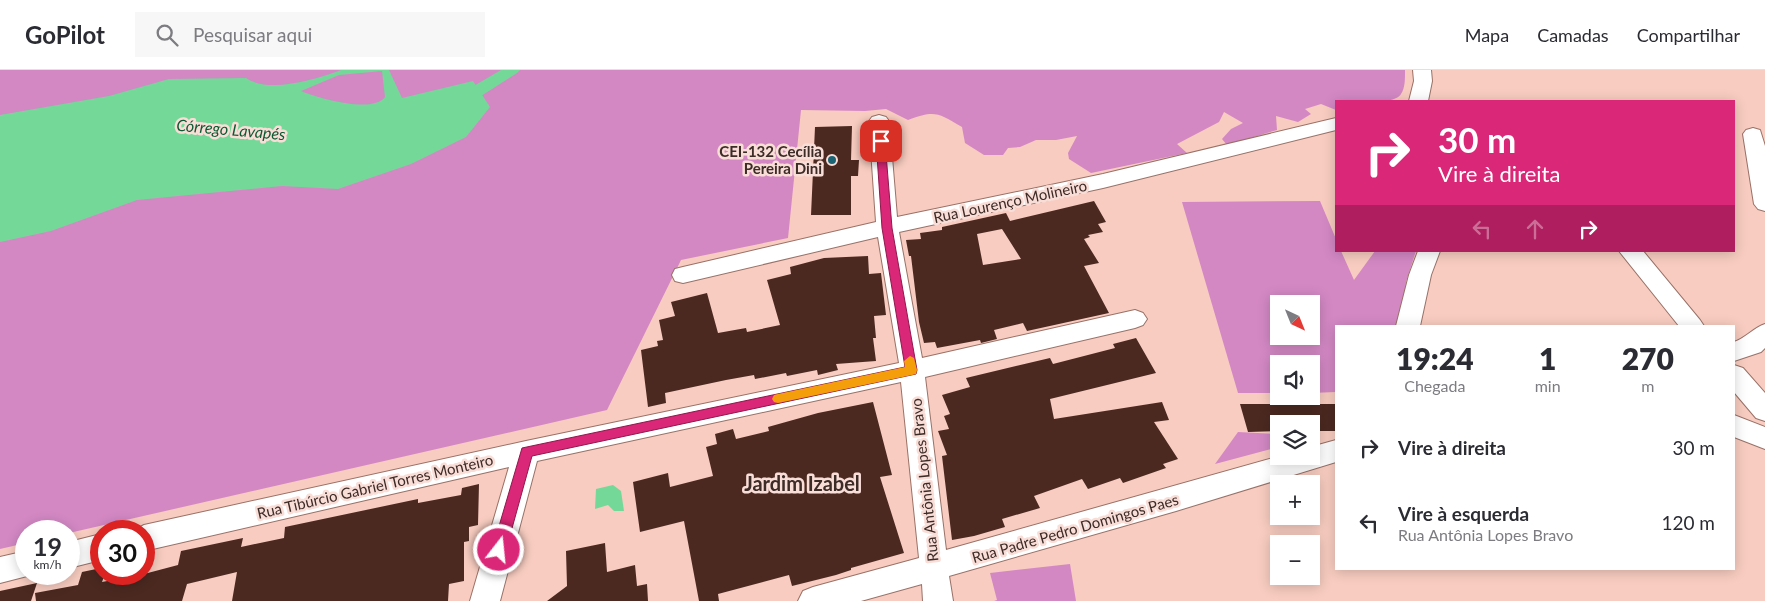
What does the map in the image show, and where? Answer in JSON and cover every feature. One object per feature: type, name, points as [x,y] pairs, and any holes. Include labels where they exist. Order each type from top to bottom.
[{"type":"street","points":[[1419,100],[1423,81],[1422,70]]},
{"type":"street","name":"Rua Antônia Lopes Bravo","points":[[879,121],[887,228],[912,370],[938,601]]},
{"type":"street","name":"Rua Lourenço Molineiro","points":[[683,275],[1104,181],[1335,124]]},
{"type":"street","points":[[1751,134],[1765,204]]},
{"type":"street","points":[[1408,325],[1420,274],[1429,252]]},
{"type":"street","points":[[1631,252],[1691,325]]},
{"type":"street","name":"Rua Tibúrcio Gabriel Torres Monteiro","points":[[155,536],[526,452],[912,370],[1135,319]]},
{"type":"street","points":[[1735,352],[1753,345],[1765,333]]},
{"type":"street","points":[[1735,376],[1765,411]]},
{"type":"street","points":[[1735,426],[1765,438]]},
{"type":"street","name":"Rua Padre Pedro Domingos Paes","points":[[812,601],[1176,499],[1335,451]]},
{"type":"street","points":[[485,601],[526,452]]},
{"type":"street","points":[[0,570],[15,567]]},
{"type":"shaded area","points":[[0,70],[1405,70],[1402,92],[1397,98],[1390,100],[1335,100],[1335,110],[1321,104],[1305,109],[1311,114],[1298,122],[1276,116],[1277,130],[1227,145],[1222,139],[1231,129],[1243,123],[1224,112],[1219,122],[1177,144],[1187,153],[1091,173],[1069,159],[1068,153],[1077,136],[1056,140],[1036,140],[1020,147],[1008,148],[1003,155],[984,155],[965,143],[962,127],[936,114],[908,120],[886,109],[865,111],[801,110],[788,238],[681,260],[607,410],[126,520],[90,520],[90,528],[80,530],[80,520],[15,520],[15,546],[0,549]]},
{"type":"shaded area","points":[[1320,201],[1335,237],[1335,252],[1341,252],[1354,280],[1374,252],[1416,252],[1406,282],[1403,325],[1335,325],[1335,392],[1320,393],[1320,355],[1270,355],[1270,393],[1238,393],[1182,202]]},
{"type":"shaded area","points":[[1238,432],[1270,434],[1270,449],[1215,464]]},
{"type":"shaded area","points":[[1070,564],[1076,601],[994,601],[997,600],[990,573]]},
{"type":"water","points":[[341,70],[389,70],[402,98],[473,81],[490,107],[466,137],[411,164],[338,189],[282,186],[137,200],[51,231],[0,242],[0,115],[109,96],[169,79],[246,78],[255,83],[279,85],[306,81]],"holes":[[[382,71],[385,97],[379,102],[357,104],[331,100],[301,91],[339,75]]]},
{"type":"water","points":[[613,485],[621,491],[624,511],[614,511],[608,505],[595,509],[596,489]]},
{"type":"building","points":[[852,126],[851,160],[859,160],[858,176],[851,176],[851,215],[811,215],[815,127]]},
{"type":"building","points":[[1094,201],[1106,222],[1098,224],[1103,232],[1088,235],[1090,237],[1084,239],[1099,263],[1084,266],[1109,313],[1027,331],[1023,323],[994,330],[997,339],[981,343],[980,340],[937,348],[935,342],[924,343],[919,322],[911,256],[909,256],[906,240],[921,239],[920,233],[942,230],[942,227],[1006,213],[1010,221]],"holes":[[[1002,229],[1021,259],[983,265],[977,234]]]},
{"type":"building","points":[[868,256],[869,274],[881,273],[886,315],[874,316],[876,338],[873,338],[876,361],[836,364],[838,370],[818,375],[817,370],[787,376],[786,373],[755,379],[754,375],[726,380],[665,393],[666,403],[648,407],[641,350],[658,346],[657,341],[663,340],[659,320],[675,316],[671,302],[707,293],[718,333],[746,328],[747,332],[780,325],[767,280],[791,274],[790,267],[824,258]]},
{"type":"building","points":[[1136,338],[1156,373],[1050,399],[1054,419],[1162,402],[1169,420],[1154,422],[1178,459],[1163,464],[1166,468],[1123,483],[1120,478],[1088,489],[1082,479],[1034,496],[1040,508],[1002,519],[1005,527],[952,540],[942,456],[947,455],[938,431],[949,429],[944,416],[950,414],[942,395],[970,387],[966,378],[1050,358],[1053,364],[1115,348],[1113,344]]},
{"type":"building","points":[[873,402],[892,475],[880,477],[904,553],[851,568],[851,570],[836,575],[792,586],[789,575],[718,594],[719,601],[699,601],[684,521],[640,532],[633,482],[668,473],[670,487],[713,476],[706,447],[717,444],[715,434],[733,429],[736,439],[769,431],[768,427],[818,413]]},
{"type":"building","points":[[1240,404],[1335,404],[1335,431],[1320,431],[1320,415],[1270,415],[1270,431],[1248,432]]},
{"type":"building","points":[[479,484],[478,525],[469,527],[469,541],[464,542],[464,581],[449,584],[448,601],[232,601],[237,572],[187,584],[182,601],[36,601],[35,593],[80,585],[82,572],[90,570],[90,585],[155,585],[155,571],[178,565],[181,551],[243,538],[241,547],[284,538],[285,527],[418,499],[418,503],[461,495],[462,488]]},
{"type":"building","points":[[605,543],[607,572],[635,565],[637,586],[647,584],[648,601],[547,601],[567,586],[566,551]]},
{"type":"building","points":[[36,585],[31,601],[0,601],[0,591]]},
{"type":"waterway","name":"Córrego Lavapés","points":[[461,101],[512,70]]},
{"type":"slow traffic","points":[[778,399],[912,370],[910,361]]},
{"type":"place","name":"CEI-132 Cecília Pereira Dini","points":[[832,160]]},
{"type":"district","name":"Jardim Izabel","points":[[802,483]]},
{"type":"route","points":[[499,550],[526,452],[912,370],[887,228],[881,141]]}]
